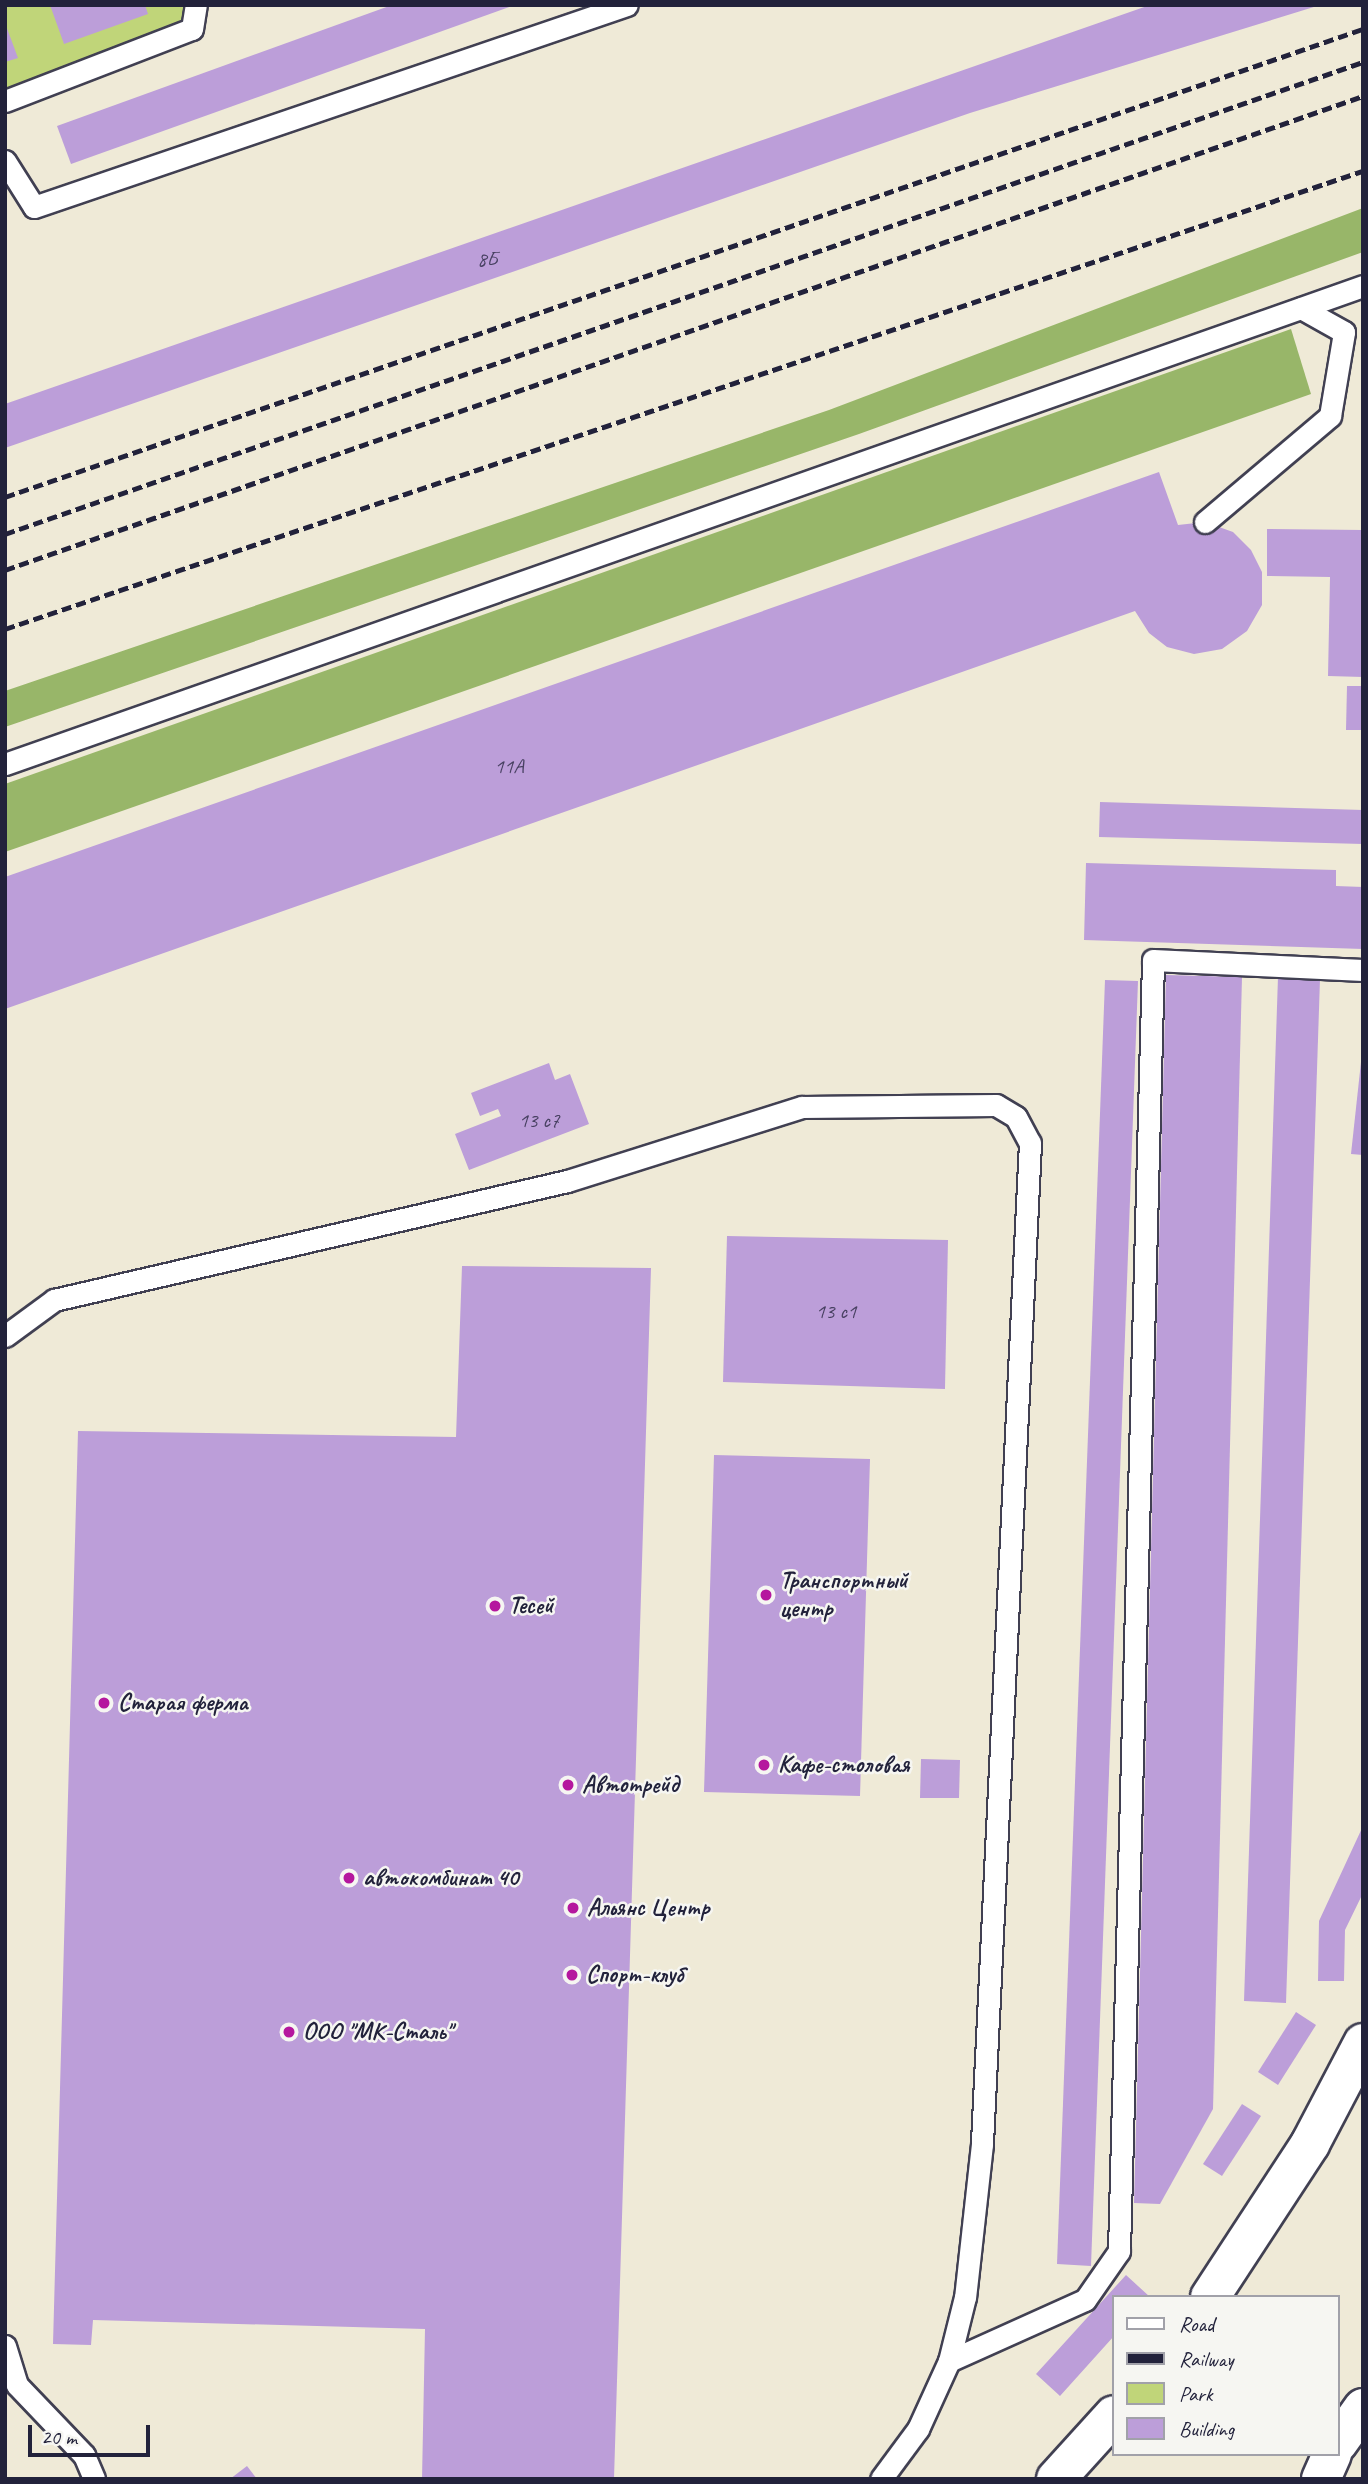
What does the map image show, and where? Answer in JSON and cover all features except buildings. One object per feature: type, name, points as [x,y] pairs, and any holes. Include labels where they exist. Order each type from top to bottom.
[{"type":"main road","points":[[1211,2295],[1310,2144],[1363,2043]]},
{"type":"main road","points":[[1340,2440],[1363,2408]]},
{"type":"main road","points":[[1056,2479],[1112,2417]]},
{"type":"main road","points":[[1321,2479],[1331,2456]]},
{"type":"lane","points":[[5,101],[192,29],[196,5]]},
{"type":"lane","points":[[5,161],[34,206],[627,5]]},
{"type":"lane","points":[[5,764],[1363,286]]},
{"type":"lane","points":[[1205,522],[1330,416],[1344,331],[1301,308]]},
{"type":"lane","points":[[949,2361],[1085,2300],[1119,2251],[1153,960],[1363,970]]},
{"type":"lane","points":[[5,1336],[54,1300],[567,1181],[802,1107],[996,1105],[1016,1118],[1030,1143],[1001,1819],[982,2144],[965,2297],[949,2361],[918,2428],[881,2479]]},
{"type":"lane","points":[[5,2346],[17,2385],[85,2455],[94,2479]]},
{"type":"green space","points":[[5,5],[186,5],[183,23],[5,92]]},
{"type":"green space","points":[[1363,208],[1363,252],[859,434],[5,727],[5,691],[829,410]]},
{"type":"green space","points":[[1291,329],[1311,394],[5,852],[5,784]]},
{"type":"railway","points":[[5,497],[1363,29]]},
{"type":"railway","points":[[5,534],[1363,62]]},
{"type":"railway","points":[[5,570],[1363,96]]},
{"type":"railway","points":[[5,629],[1363,171]]},
{"type":"place","name":"Транспортный центр","points":[[766,1595]]},
{"type":"place","name":"Тесей","points":[[495,1606]]},
{"type":"place","name":"Старая ферма","points":[[104,1703]]},
{"type":"place","name":"Кафе-столовая","points":[[764,1765]]},
{"type":"place","name":"Автотрейд","points":[[568,1785]]},
{"type":"place","name":"автокомбинат 40","points":[[349,1878]]},
{"type":"place","name":"Альянс Центр","points":[[573,1908]]},
{"type":"place","name":"Спорт-клуб","points":[[572,1975]]},
{"type":"place","name":"ООО \"МК-Сталь\"","points":[[289,2032]]}]
